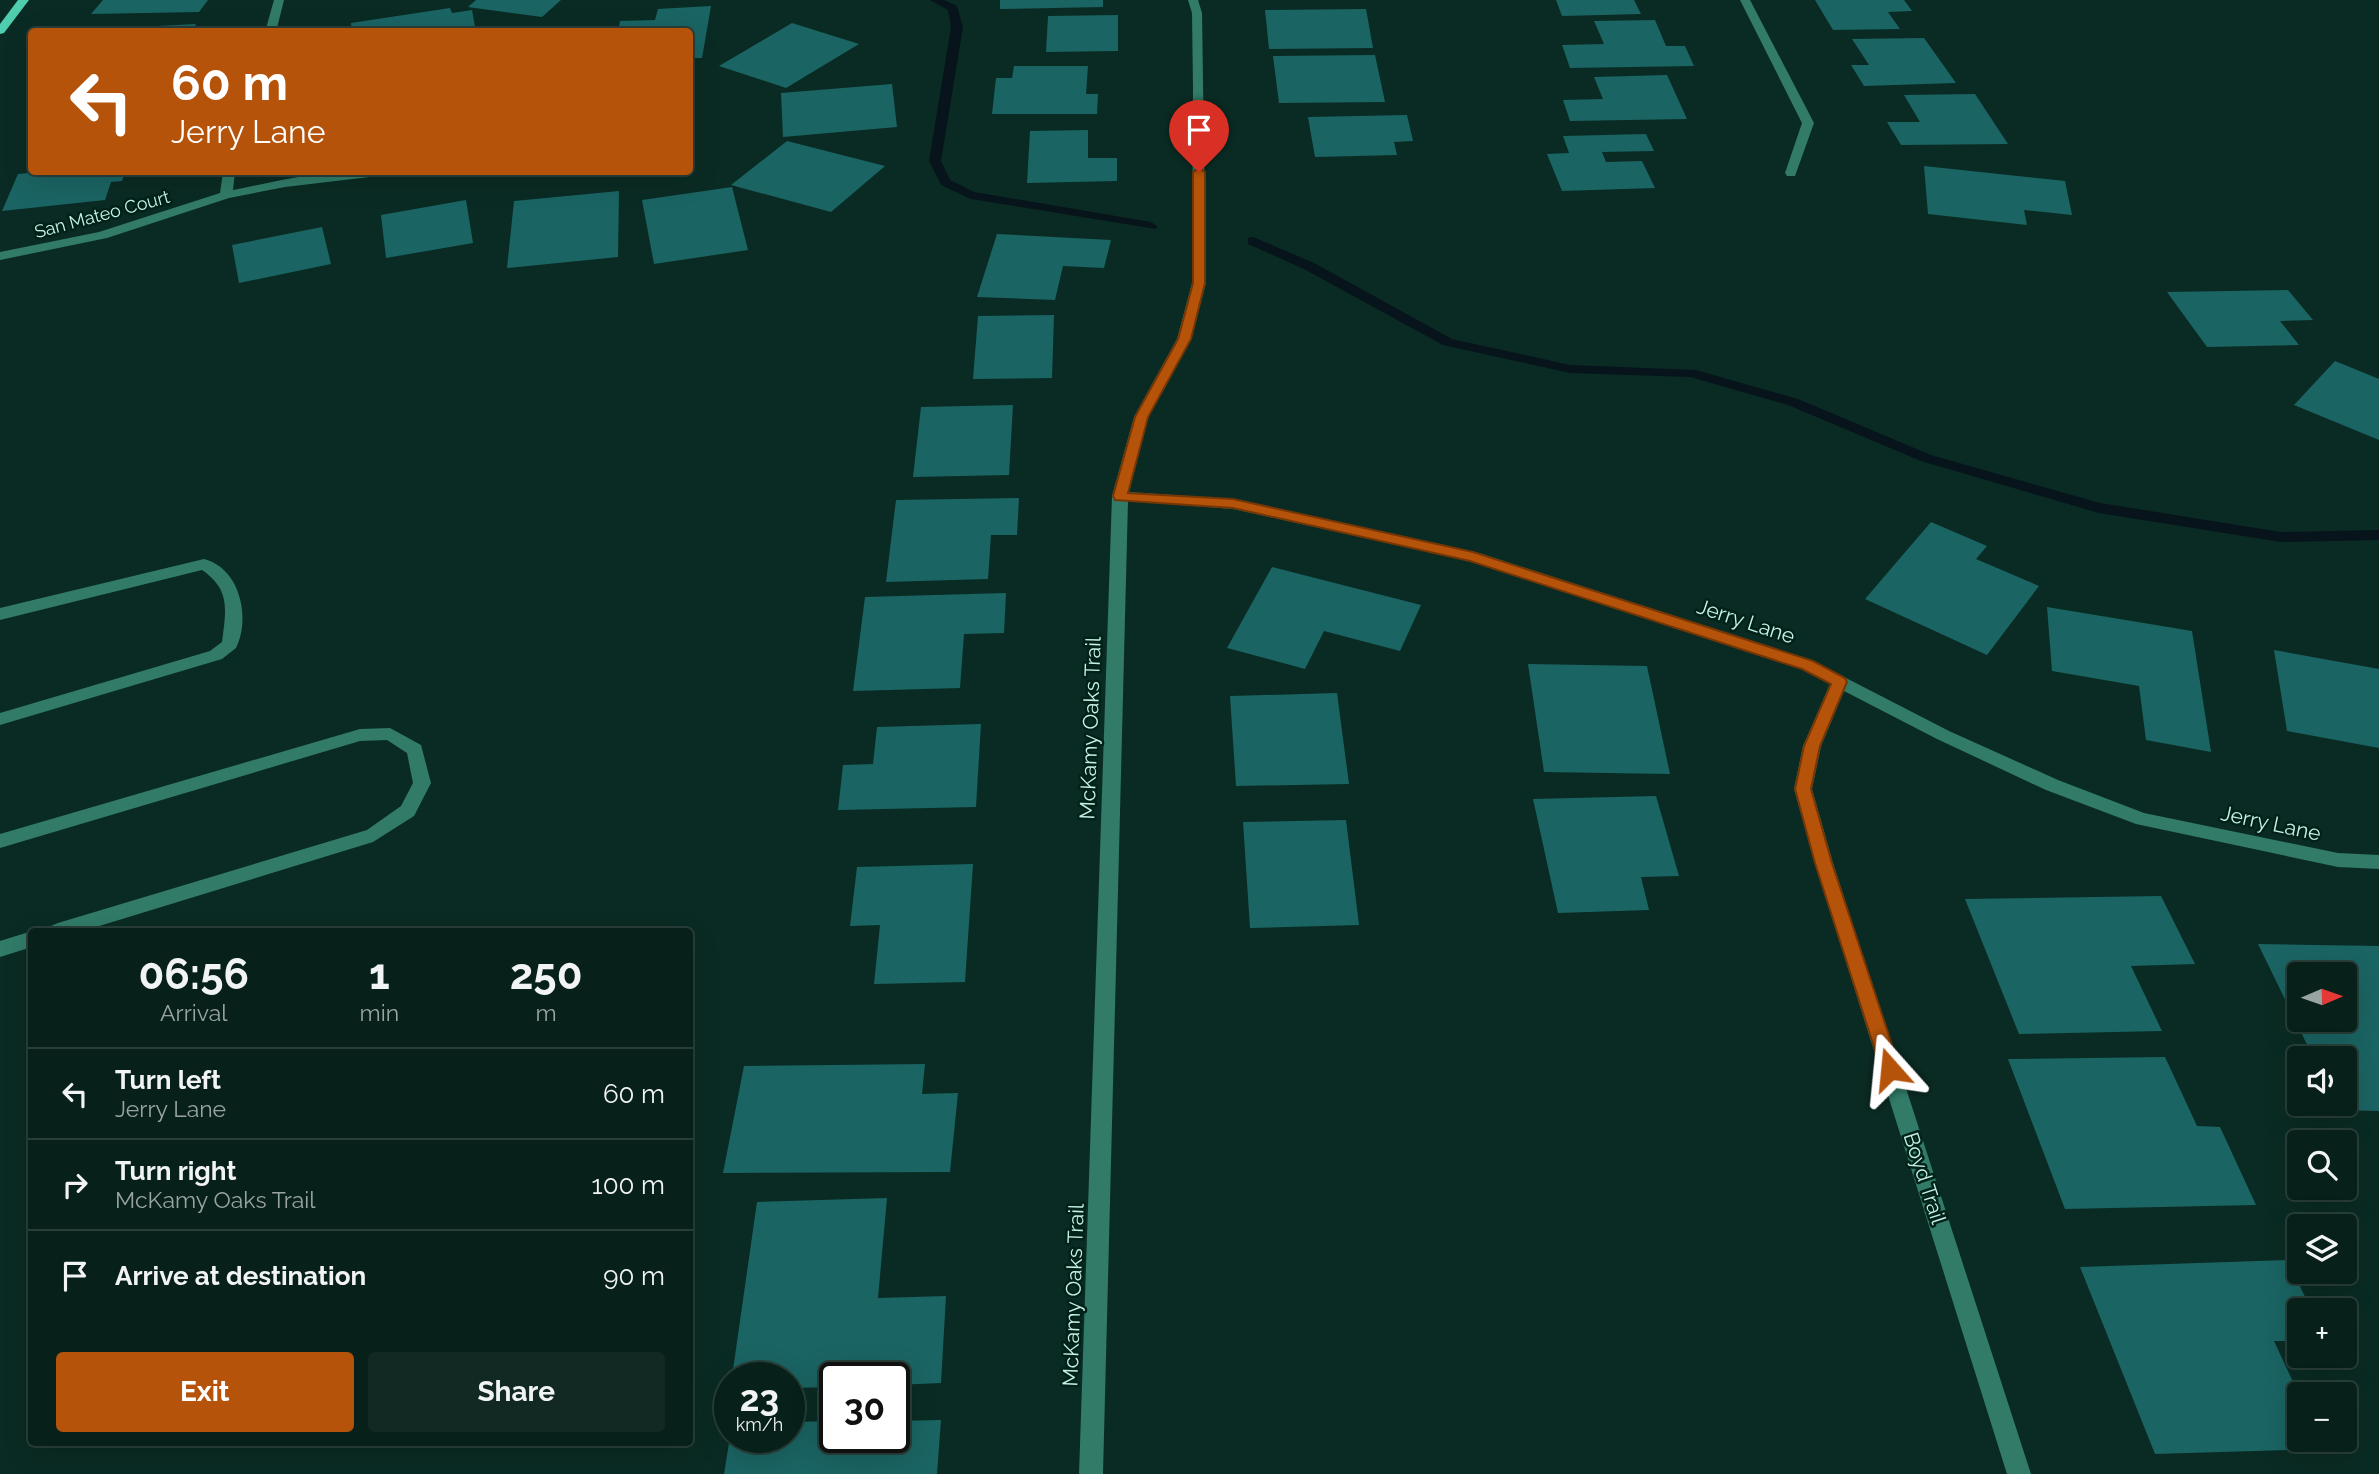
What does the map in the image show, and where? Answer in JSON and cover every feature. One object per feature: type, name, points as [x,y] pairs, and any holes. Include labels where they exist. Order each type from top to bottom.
[{"type":"main road","points":[[0,30],[24,0]]},
{"type":"street","points":[[271,28],[279,0]]},
{"type":"street","name":"McKamy Oaks Trail","points":[[1091,1474],[1120,496],[1141,417],[1184,339],[1199,283],[1199,88],[1197,13],[1193,0]]},
{"type":"street","points":[[1745,0],[1808,123],[1791,173]]},
{"type":"street","points":[[226,195],[229,175]]},
{"type":"street","name":"San Mateo Court","points":[[0,256],[102,235],[226,195],[285,183],[353,175]]},
{"type":"street","name":"Jerry Lane","points":[[1120,496],[1233,503],[1473,557],[1807,665],[1943,736],[2052,785],[2142,819],[2338,860],[2379,862]]},
{"type":"street","points":[[0,614],[204,564],[220,573],[235,601],[230,644],[216,655],[0,719]]},
{"type":"street","name":"Boyd Trail","points":[[1839,682],[1812,746],[1803,789],[1824,863],[2020,1474]]},
{"type":"street","points":[[0,841],[360,735],[390,734],[415,750],[422,783],[408,811],[373,835],[68,928]]},
{"type":"street","points":[[0,949],[28,940]]},
{"type":"building","points":[[103,0],[208,0],[199,12],[91,14]]},
{"type":"building","points":[[476,0],[561,0],[542,17],[468,7]]},
{"type":"building","points":[[1000,0],[1103,0],[1103,7],[1000,9]]},
{"type":"building","points":[[1556,0],[1634,0],[1641,14],[1562,16]]},
{"type":"building","points":[[1815,0],[1904,0],[1912,11],[1888,12],[1900,29],[1833,30]]},
{"type":"building","points":[[711,6],[702,58],[693,58],[693,28],[619,28],[620,21],[655,20],[658,9]]},
{"type":"building","points":[[450,8],[452,13],[472,10],[475,28],[352,28],[351,23]]},
{"type":"building","points":[[1366,9],[1373,48],[1269,49],[1265,10]]},
{"type":"building","points":[[1118,15],[1118,51],[1046,52],[1048,16]]},
{"type":"building","points":[[1655,20],[1666,46],[1685,46],[1694,66],[1570,68],[1562,45],[1604,44],[1594,21]]},
{"type":"building","points":[[792,23],[859,44],[786,88],[719,66]]},
{"type":"building","points":[[196,24],[194,28],[118,28]]},
{"type":"building","points":[[1924,38],[1956,83],[1864,86],[1851,65],[1869,65],[1852,39]]},
{"type":"building","points":[[1375,55],[1385,102],[1279,103],[1273,56]]},
{"type":"building","points":[[1014,66],[1088,66],[1086,94],[1098,94],[1097,114],[992,114],[996,78],[1012,78]]},
{"type":"building","points":[[1667,75],[1687,119],[1570,121],[1563,100],[1603,99],[1594,77]]},
{"type":"building","points":[[892,84],[897,127],[783,137],[781,93]]},
{"type":"building","points":[[1975,94],[2008,144],[1901,145],[1887,122],[1920,122],[1904,95]]},
{"type":"building","points":[[1407,115],[1413,141],[1394,142],[1397,155],[1315,157],[1308,117]]},
{"type":"building","points":[[1088,130],[1088,158],[1117,158],[1117,181],[1027,183],[1030,131]]},
{"type":"building","points":[[1646,134],[1654,151],[1602,152],[1606,162],[1642,161],[1655,188],[1562,191],[1547,154],[1569,153],[1563,136]]},
{"type":"building","points":[[787,141],[885,166],[831,212],[731,185]]},
{"type":"building","points":[[1924,166],[2065,181],[2072,215],[2024,210],[2027,225],[1928,214]]},
{"type":"building","points":[[18,174],[124,175],[122,181],[111,182],[105,200],[2,211]]},
{"type":"building","points":[[732,187],[748,250],[654,264],[642,200]]},
{"type":"building","points":[[619,191],[618,257],[507,268],[514,201]]},
{"type":"building","points":[[466,200],[473,243],[386,258],[381,215]]},
{"type":"building","points":[[322,227],[331,264],[239,283],[232,245]]},
{"type":"building","points":[[997,234],[1111,240],[1104,268],[1063,266],[1055,300],[977,297]]},
{"type":"building","points":[[2288,290],[2313,320],[2280,321],[2299,345],[2207,347],[2167,292]]},
{"type":"building","points":[[1054,315],[1052,378],[973,379],[978,316]]},
{"type":"building","points":[[2335,361],[2379,379],[2379,440],[2294,405]]},
{"type":"building","points":[[1013,405],[1009,475],[913,477],[921,407]]},
{"type":"building","points":[[1019,498],[1017,535],[991,535],[988,579],[886,582],[896,500]]},
{"type":"building","points":[[1931,522],[1987,546],[1976,559],[2039,586],[1987,655],[1865,599]]},
{"type":"building","points":[[1272,567],[1421,605],[1400,651],[1324,631],[1305,669],[1227,648]]},
{"type":"building","points":[[1006,593],[1004,633],[964,634],[960,688],[853,691],[865,597]]},
{"type":"building","points":[[2047,607],[2192,631],[2211,752],[2146,740],[2139,686],[2052,671]]},
{"type":"building","points":[[2274,650],[2379,669],[2379,748],[2287,731]]},
{"type":"building","points":[[1528,664],[1647,666],[1670,774],[1544,772]]},
{"type":"building","points":[[1337,693],[1349,784],[1236,786],[1230,696]]},
{"type":"building","points":[[981,724],[976,807],[838,810],[843,765],[873,764],[877,727]]},
{"type":"building","points":[[1656,796],[1679,876],[1641,877],[1649,910],[1558,913],[1533,799]]},
{"type":"building","points":[[1346,820],[1359,925],[1250,928],[1243,822]]},
{"type":"building","points":[[973,864],[965,982],[874,984],[880,925],[850,926],[857,867]]},
{"type":"building","points":[[2161,896],[2195,964],[2131,966],[2162,1031],[2019,1034],[1965,899]]},
{"type":"building","points":[[2258,944],[2379,946],[2379,1111],[2357,1110],[2357,1046],[2308,1046],[2301,1032],[2357,1032],[2357,962],[2287,962],[2287,1004]]},
{"type":"building","points":[[2165,1057],[2197,1126],[2220,1127],[2256,1205],[2065,1209],[2008,1059]]},
{"type":"building","points":[[925,1064],[922,1094],[958,1093],[950,1172],[723,1173],[744,1066]]},
{"type":"building","points":[[887,1198],[878,1298],[946,1296],[941,1383],[910,1384],[910,1362],[819,1362],[819,1387],[805,1388],[805,1362],[734,1362],[757,1202]]},
{"type":"building","points":[[2287,1260],[2287,1284],[2299,1284],[2306,1298],[2287,1298],[2287,1341],[2274,1341],[2293,1382],[2287,1382],[2287,1450],[2155,1454],[2080,1267]]},
{"type":"building","points":[[941,1420],[937,1474],[724,1474],[727,1453],[805,1453],[805,1422],[819,1421],[819,1453],[910,1453],[910,1421]]},
{"type":"waterway","points":[[935,0],[953,8],[957,27],[935,161],[945,182],[971,195],[1151,226]]},
{"type":"waterway","points":[[1253,241],[1309,266],[1448,342],[1570,369],[1691,373],[1793,402],[1926,458],[2099,508],[2281,537],[2379,535]]},
{"type":"route","points":[[1199,172],[1199,283],[1184,339],[1141,417],[1120,496],[1233,503],[1473,557],[1807,665],[1839,682],[1812,746],[1803,789],[1890,1069]]}]
